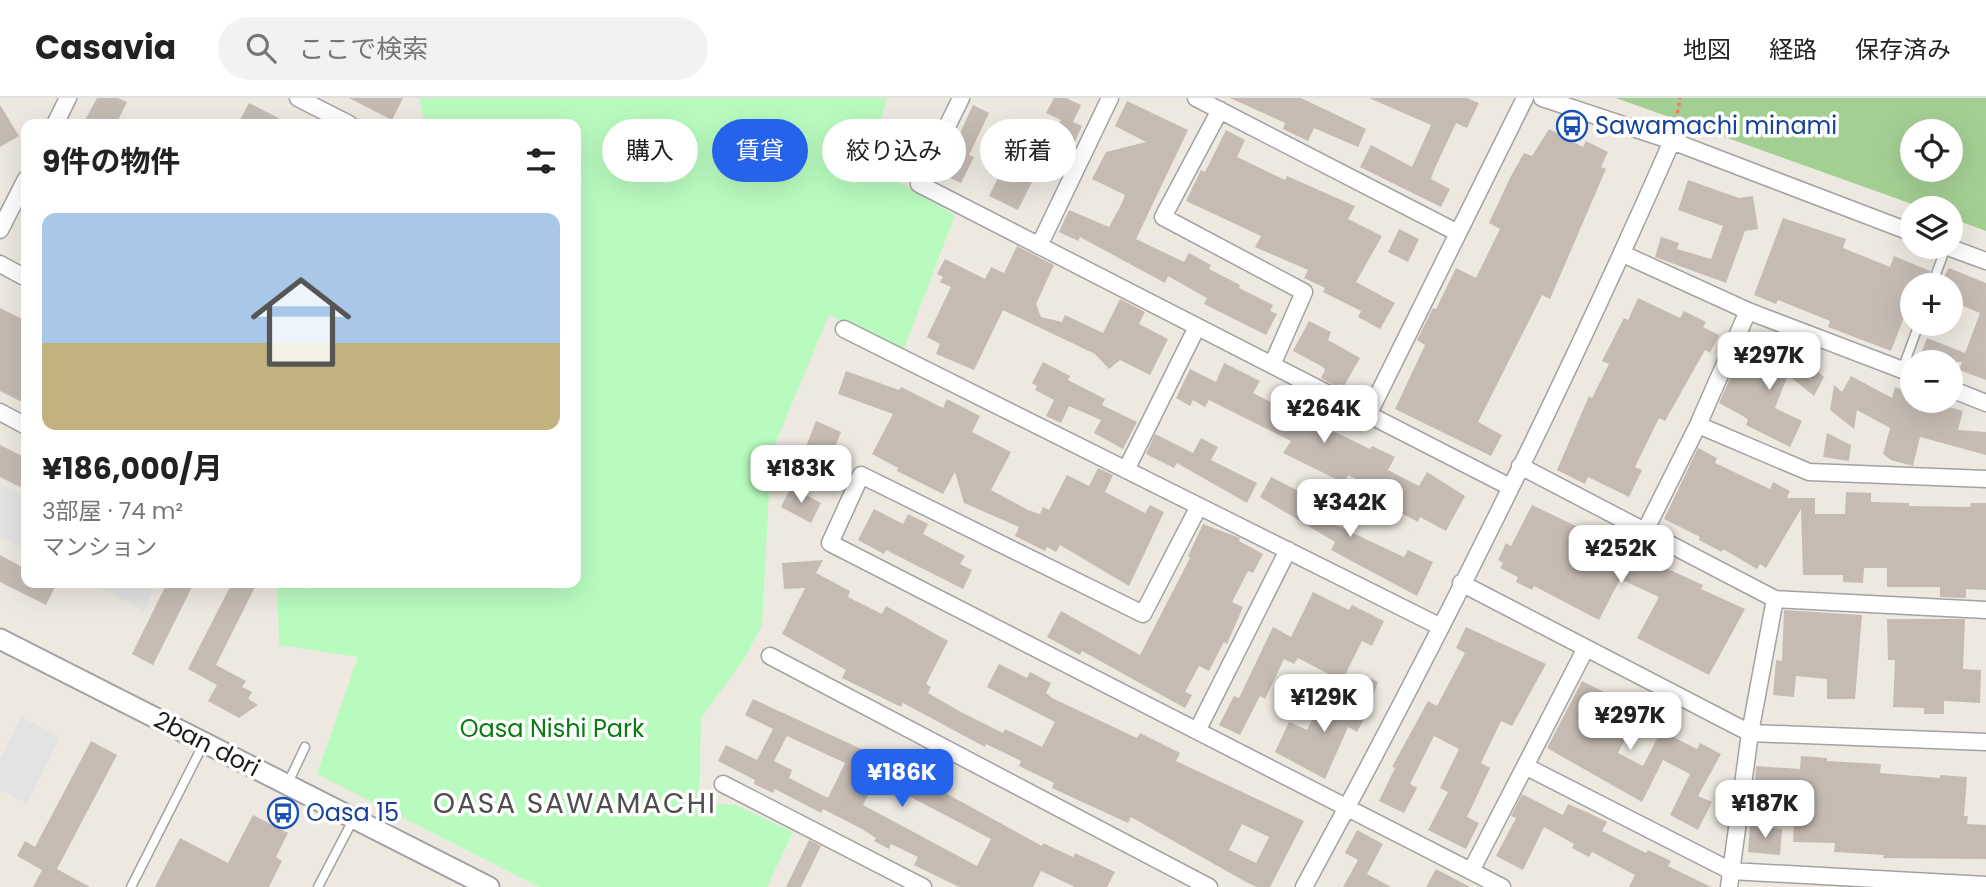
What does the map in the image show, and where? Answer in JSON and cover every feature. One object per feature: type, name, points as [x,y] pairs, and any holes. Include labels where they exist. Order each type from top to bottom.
[{"type":"street","points":[[57,119],[68,98]]},
{"type":"street","points":[[298,98],[339,119]]},
{"type":"street","points":[[961,98],[919,184],[1510,487]]},
{"type":"street","points":[[1039,246],[1110,98]]},
{"type":"street","points":[[1196,98],[1458,233]]},
{"type":"street","points":[[1368,415],[1525,98]]},
{"type":"street","points":[[1542,98],[1672,141],[1900,228]]},
{"type":"street","points":[[1220,110],[1163,217],[1304,292],[1272,365]]},
{"type":"street","points":[[1304,887],[1510,487],[1623,254],[1672,141]]},
{"type":"street","points":[[0,230],[21,189]]},
{"type":"street","points":[[1963,253],[1986,261]]},
{"type":"street","points":[[1623,254],[1748,311],[1900,369]]},
{"type":"street","points":[[0,264],[21,275]]},
{"type":"street","points":[[1645,531],[1698,425],[1748,311]]},
{"type":"street","points":[[1126,470],[1196,327]]},
{"type":"street","points":[[844,329],[1439,626]]},
{"type":"street","points":[[1963,393],[1986,402]]},
{"type":"street","points":[[0,412],[21,423]]},
{"type":"street","points":[[1698,425],[1809,472],[1986,479]]},
{"type":"street","points":[[1520,466],[1775,599],[1986,610]]},
{"type":"street","points":[[1199,506],[1143,614],[861,475],[830,543],[1502,887]]},
{"type":"street","points":[[1197,731],[1288,550]]},
{"type":"street","points":[[1461,583],[1750,733],[1986,742]]},
{"type":"street","points":[[1730,879],[1750,733],[1775,599]]},
{"type":"street","name":"2ban dori","points":[[0,639],[489,887]]},
{"type":"street","points":[[1471,871],[1586,648]]},
{"type":"street","points":[[770,656],[1209,887]]},
{"type":"street","points":[[1525,766],[1730,879],[1986,885]]},
{"type":"street","points":[[723,784],[923,887]]},
{"type":"lane","points":[[131,887],[204,743]]},
{"type":"lane","points":[[287,785],[305,747]]},
{"type":"lane","points":[[318,887],[354,818]]},
{"type":"path","points":[[1672,141],[1680,98]]},
{"type":"green space","name":"Oasa Nishi Park","points":[[419,98],[887,98],[881,119],[822,119],[822,182],[899,182],[955,215],[904,349],[829,315],[771,454],[762,625],[744,659],[701,718],[699,803],[735,805],[793,832],[767,887],[539,887],[317,774],[358,657],[279,645],[277,588],[581,588],[581,119],[424,119]]},
{"type":"green space","points":[[1616,98],[1986,98],[1986,231],[1963,222],[1963,196],[1900,196],[1900,200]]},
{"type":"shaded area","points":[[0,484],[21,494],[21,548],[0,537]]},
{"type":"shaded area","points":[[99,588],[154,590],[144,611]]},
{"type":"shaded area","points":[[21,717],[60,737],[27,804],[0,790],[0,759]]},
{"type":"building","points":[[97,98],[118,98],[127,102],[118,119],[86,119]]},
{"type":"building","points":[[349,98],[403,98],[390,119]]},
{"type":"building","points":[[1054,98],[1066,98],[1081,105],[1074,119],[1059,119],[1046,113]]},
{"type":"building","points":[[1230,98],[1301,98],[1366,129],[1358,147],[1314,128],[1308,141],[1283,129],[1285,123]]},
{"type":"building","points":[[1369,98],[1467,98],[1479,103],[1467,128],[1456,123],[1434,170],[1431,179],[1450,189],[1441,207],[1360,167],[1371,145],[1412,167],[1431,125]]},
{"type":"building","points":[[1127,101],[1188,130],[1136,239],[1184,262],[1189,253],[1211,265],[1209,269],[1240,285],[1239,288],[1273,305],[1270,311],[1277,314],[1266,335],[1204,304],[1207,298],[1168,276],[1165,283],[1080,237],[1078,241],[1059,232],[1069,210],[1109,227],[1122,203],[1125,195],[1092,179],[1106,152],[1146,142],[1115,126]]},
{"type":"building","points":[[249,103],[280,119],[241,119]]},
{"type":"building","points":[[0,105],[19,136],[0,147]]},
{"type":"building","points":[[973,105],[989,113],[986,119],[980,119],[980,132],[969,155],[974,157],[966,173],[966,120]]},
{"type":"building","points":[[1076,123],[1082,126],[1076,139]]},
{"type":"building","points":[[1549,129],[1583,147],[1586,141],[1608,152],[1601,167],[1606,169],[1550,299],[1542,295],[1478,422],[1502,435],[1491,456],[1395,409],[1425,345],[1417,340],[1433,308],[1436,309],[1456,268],[1476,278],[1500,229],[1489,223],[1510,178],[1524,153],[1532,156]]},
{"type":"building","points":[[1226,130],[1245,140],[1237,157],[1285,180],[1287,176],[1355,206],[1348,219],[1382,236],[1356,282],[1395,303],[1380,329],[1358,317],[1361,311],[1323,292],[1325,288],[1304,278],[1308,270],[1255,247],[1261,236],[1186,201],[1201,170],[1205,172]]},
{"type":"building","points":[[1688,180],[1739,198],[1753,196],[1758,229],[1745,231],[1726,283],[1655,257],[1661,237],[1679,243],[1677,249],[1711,259],[1723,226],[1678,210]]},
{"type":"building","points":[[996,182],[1032,182],[1018,210],[989,196]]},
{"type":"building","points":[[1783,218],[1846,239],[1843,248],[1890,267],[1894,256],[1930,271],[1900,273],[1900,328],[1891,351],[1828,327],[1830,321],[1778,300],[1776,304],[1754,295]]},
{"type":"building","points":[[1399,229],[1419,239],[1408,262],[1388,252]]},
{"type":"building","points":[[1017,246],[1054,265],[1036,304],[1041,317],[1062,322],[1065,315],[1103,333],[1120,299],[1145,312],[1139,324],[1168,339],[1150,375],[1120,360],[1109,369],[1095,354],[1003,310],[974,370],[936,354],[940,344],[927,337],[951,287],[940,282],[943,277],[937,274],[945,259],[985,279],[991,267],[1004,273]]},
{"type":"building","points":[[1949,268],[1961,273],[1946,273]]},
{"type":"building","points":[[1963,274],[1986,283],[1986,380],[1963,371],[1963,352],[1965,353],[1980,313],[1963,306]]},
{"type":"building","points":[[1638,298],[1680,318],[1684,311],[1706,322],[1703,327],[1719,335],[1710,353],[1705,350],[1665,421],[1659,418],[1635,467],[1642,470],[1629,497],[1588,477],[1585,484],[1557,470],[1589,396],[1592,398],[1609,364],[1602,361],[1624,318],[1628,320]]},
{"type":"building","points":[[0,308],[21,318],[21,402],[0,391]]},
{"type":"building","points":[[1309,321],[1331,332],[1328,340],[1360,358],[1344,386],[1340,384],[1338,387],[1321,378],[1325,370],[1323,367],[1293,351]]},
{"type":"building","points":[[1927,338],[1957,350],[1922,350]]},
{"type":"building","points":[[1753,342],[1810,365],[1824,377],[1814,396],[1788,375],[1775,408],[1802,421],[1790,447],[1746,425],[1748,420],[1719,403],[1732,374],[1739,378]]},
{"type":"building","points":[[1043,362],[1070,376],[1068,380],[1105,399],[1102,405],[1137,422],[1123,449],[1094,433],[1101,420],[1069,406],[1061,423],[1046,416],[1054,400],[1035,390],[1037,386],[1032,383]]},
{"type":"building","points":[[1224,363],[1260,381],[1253,393],[1292,413],[1302,392],[1328,406],[1319,424],[1370,449],[1372,446],[1395,457],[1388,470],[1419,486],[1427,472],[1465,496],[1446,531],[1420,517],[1418,522],[1393,509],[1397,500],[1348,475],[1344,483],[1283,453],[1291,441],[1209,400],[1205,407],[1193,400],[1190,406],[1176,398],[1190,369],[1216,382]]},
{"type":"building","points":[[846,371],[899,390],[901,387],[943,408],[947,399],[980,416],[972,432],[1011,452],[991,490],[1028,510],[1040,514],[1043,507],[1049,510],[1067,475],[1089,486],[1098,468],[1113,475],[1105,492],[1145,513],[1150,505],[1164,512],[1129,586],[1060,545],[1056,552],[1047,547],[1045,551],[1015,536],[1019,527],[964,503],[955,472],[943,494],[897,471],[898,468],[872,454],[893,414],[838,394]]},
{"type":"building","points":[[1851,376],[1892,398],[1895,387],[1900,389],[1900,413],[1962,413],[1958,430],[1986,432],[1986,455],[1920,437],[1913,466],[1891,460],[1883,454],[1890,428],[1857,410],[1854,429],[1830,410],[1834,385],[1842,392]]},
{"type":"building","points":[[816,421],[841,432],[830,459],[805,449]]},
{"type":"building","points":[[1827,433],[1851,445],[1849,461],[1823,457]]},
{"type":"building","points":[[1155,434],[1193,453],[1201,438],[1218,447],[1211,460],[1257,483],[1247,503],[1177,463],[1174,468],[1146,454]]},
{"type":"building","points":[[0,445],[21,456],[21,485],[20,487],[0,477]]},
{"type":"building","points":[[1698,448],[1717,458],[1715,463],[1770,489],[1773,482],[1790,491],[1787,498],[1815,498],[1815,514],[1845,514],[1846,492],[1871,493],[1871,502],[1909,503],[1909,506],[1970,507],[1971,503],[1986,503],[1986,590],[1966,589],[1966,598],[1940,597],[1940,587],[1887,587],[1887,568],[1864,568],[1863,583],[1843,582],[1843,575],[1803,575],[1801,509],[1766,568],[1760,564],[1757,569],[1723,549],[1722,552],[1699,540],[1700,537],[1664,519]]},
{"type":"building","points":[[1271,477],[1334,509],[1327,521],[1404,557],[1408,550],[1433,562],[1417,596],[1331,550],[1335,542],[1260,497]]},
{"type":"building","points":[[791,487],[821,503],[811,523],[781,507]]},
{"type":"building","points":[[1532,505],[1603,539],[1606,532],[1665,554],[1659,565],[1703,585],[1701,589],[1745,609],[1709,675],[1637,638],[1659,597],[1620,579],[1599,620],[1534,586],[1532,590],[1516,582],[1518,577],[1500,568],[1503,563],[1498,560],[1506,543],[1511,546]]},
{"type":"building","points":[[874,509],[903,524],[908,514],[928,524],[923,534],[965,556],[960,564],[972,570],[963,589],[886,550],[884,554],[858,540]]},
{"type":"building","points":[[1203,524],[1240,538],[1239,541],[1263,554],[1253,573],[1248,571],[1232,602],[1243,607],[1227,644],[1224,642],[1209,671],[1199,666],[1185,692],[1192,695],[1185,708],[1082,651],[1080,655],[1047,637],[1061,611],[1140,655],[1190,558],[1188,556]]},
{"type":"building","points":[[0,555],[21,566],[21,588],[54,588],[46,605],[0,582]]},
{"type":"building","points":[[823,560],[816,573],[850,591],[848,597],[882,614],[886,606],[948,641],[926,684],[931,687],[928,693],[1003,733],[1005,729],[1042,747],[1055,722],[987,687],[999,664],[1027,678],[1030,672],[1051,683],[1046,693],[1052,698],[1137,738],[1140,733],[1180,753],[1176,761],[1304,821],[1270,887],[1257,887],[1246,882],[1131,817],[1128,823],[1052,788],[1054,783],[1019,766],[1021,761],[986,744],[985,747],[903,703],[901,707],[842,678],[846,670],[782,634],[805,588],[784,589],[782,563]],"holes":[[[1242,824],[1269,837],[1256,863],[1229,850]]]},
{"type":"building","points":[[165,588],[192,588],[153,665],[132,654]]},
{"type":"building","points":[[229,588],[254,588],[216,665],[246,681],[242,687],[252,692],[248,699],[258,705],[239,718],[208,701],[217,685],[188,669]]},
{"type":"building","points":[[1313,592],[1349,610],[1352,605],[1384,621],[1372,646],[1362,641],[1342,681],[1298,658],[1294,664],[1284,659],[1265,699],[1260,696],[1240,735],[1219,725],[1234,696],[1239,698],[1273,627],[1291,637]]},
{"type":"building","points":[[1784,610],[1862,615],[1855,699],[1827,699],[1827,679],[1796,676],[1794,697],[1773,695],[1776,660],[1782,661]]},
{"type":"building","points":[[1887,619],[1965,619],[1963,669],[1981,670],[1980,703],[1944,701],[1944,714],[1924,714],[1924,708],[1893,707],[1895,660],[1888,660]]},
{"type":"building","points":[[1466,627],[1546,664],[1512,726],[1501,721],[1481,763],[1490,768],[1467,817],[1479,823],[1466,849],[1428,830],[1448,792],[1440,788],[1459,749],[1434,736],[1410,784],[1417,788],[1404,813],[1379,801],[1395,768],[1392,767],[1428,701],[1437,706],[1465,653],[1456,648]]},
{"type":"building","points":[[1368,677],[1378,682],[1366,715],[1357,732],[1348,727],[1325,779],[1275,752],[1289,722],[1307,730],[1321,703],[1348,717]]},
{"type":"building","points":[[1582,681],[1640,710],[1618,753],[1643,766],[1661,731],[1697,749],[1700,743],[1721,754],[1698,796],[1712,802],[1698,830],[1670,815],[1690,774],[1663,760],[1642,802],[1547,748]]},
{"type":"building","points":[[753,699],[885,760],[1042,846],[1043,843],[1073,857],[1075,853],[1115,872],[1107,887],[1075,887],[1041,871],[1033,887],[959,887],[914,865],[918,857],[891,844],[889,849],[874,841],[876,838],[862,829],[823,809],[821,813],[775,789],[773,793],[754,784],[755,780],[718,761],[726,745],[757,760],[773,729],[745,715]],"holes":[[[787,736],[845,763],[828,798],[789,778],[792,770],[774,761]],[[876,779],[991,839],[977,866],[863,805]]]},
{"type":"building","points":[[91,741],[117,755],[57,869],[90,887],[33,887],[42,870],[17,856],[25,841],[35,847]]},
{"type":"building","points":[[1801,756],[1827,758],[1827,761],[1881,764],[1880,773],[1940,778],[1940,775],[1967,777],[1964,816],[1968,816],[1967,824],[1986,825],[1986,859],[1883,858],[1884,855],[1834,852],[1835,843],[1793,842],[1795,801],[1754,798],[1756,766],[1800,769]]},
{"type":"building","points":[[1522,794],[1563,815],[1568,804],[1589,813],[1607,822],[1602,831],[1646,853],[1648,850],[1671,861],[1668,866],[1711,887],[1629,887],[1635,875],[1592,852],[1589,857],[1572,848],[1574,844],[1544,827],[1523,870],[1496,856],[1516,818],[1511,816]]},
{"type":"building","points":[[253,815],[288,833],[276,857],[282,861],[269,887],[155,887],[180,838],[228,863]]},
{"type":"building","points":[[1750,826],[1782,829],[1780,855],[1748,852]]},
{"type":"building","points":[[1357,830],[1383,844],[1367,874],[1391,887],[1343,887],[1358,860],[1345,853]]},
{"type":"building","points":[[809,840],[821,846],[801,887],[786,887]]},
{"type":"building","points":[[1436,869],[1470,887],[1426,887]]},
{"type":"place","name":"Sawamachi minami","points":[[1572,126]]},
{"type":"place","name":"Oasa 15","points":[[283,813]]},
{"type":"district","name":"OASA SAWAMACHI","points":[[575,803]]}]
